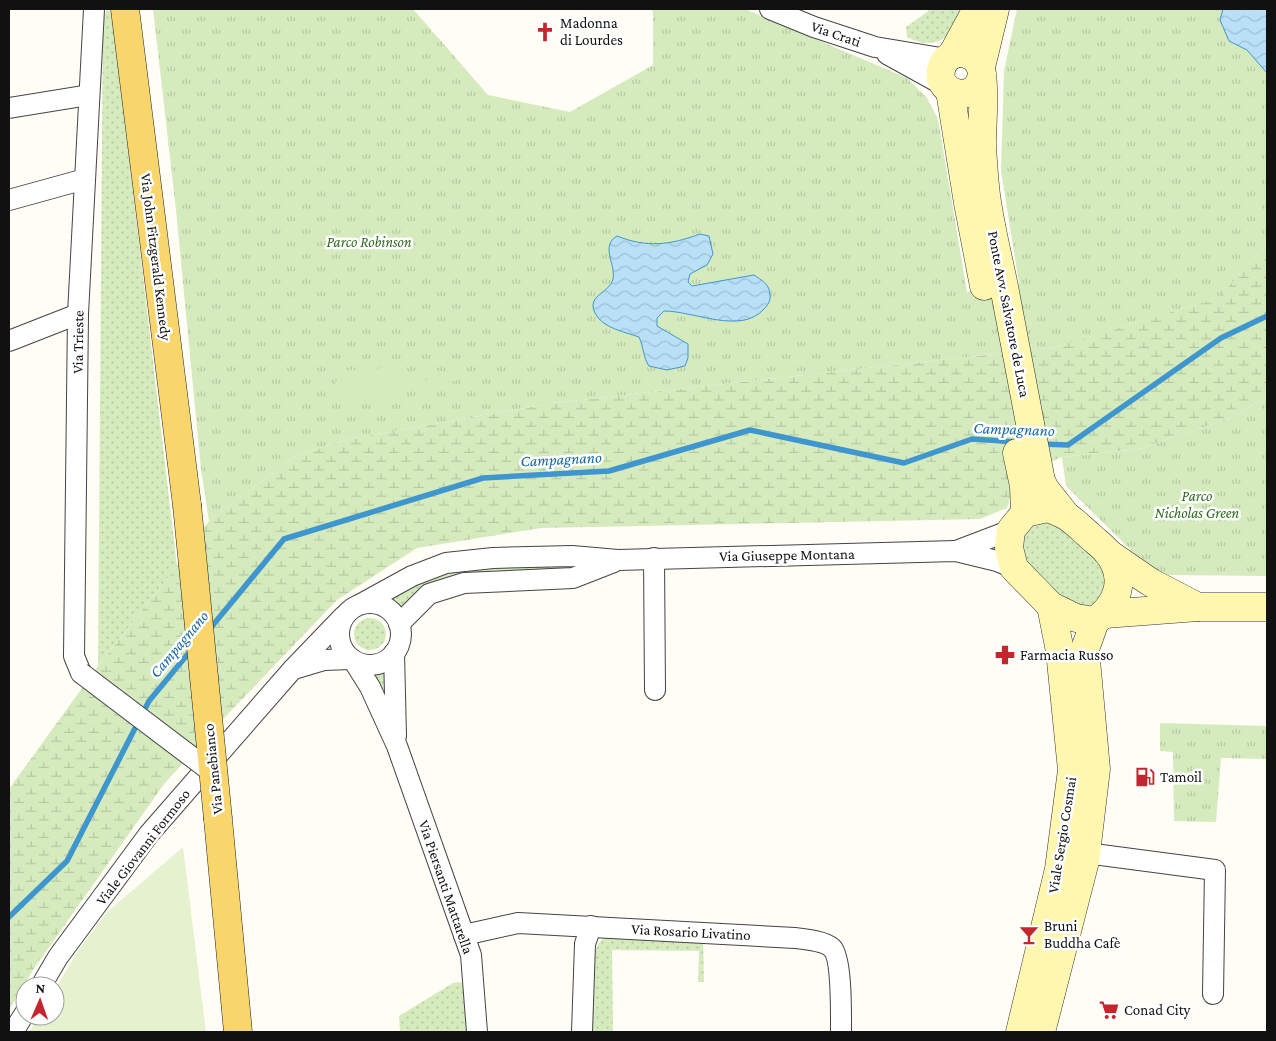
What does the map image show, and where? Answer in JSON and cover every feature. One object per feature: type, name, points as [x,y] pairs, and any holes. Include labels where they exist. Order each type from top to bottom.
[{"type":"main road","name":"Via John Fitzgerald Kennedy","points":[[125,9],[187,505]]},
{"type":"main road","name":"Via Panebianco","points":[[187,505],[238,1032]]},
{"type":"street","name":"Via Trieste","points":[[94,9],[78,314],[77,665],[213,773]]},
{"type":"street","name":"Via Crati","points":[[770,9],[813,18],[875,47],[948,88]]},
{"type":"street","points":[[977,9],[950,57],[941,69],[942,81],[956,93],[968,93],[978,86],[995,9]]},
{"type":"street","name":"Via Crati","points":[[875,47],[950,57]]},
{"type":"street","points":[[950,57],[966,54],[978,60],[982,70],[982,146],[977,200]]},
{"type":"street","points":[[948,88],[977,200]]},
{"type":"street","points":[[9,108],[89,95]]},
{"type":"street","points":[[9,200],[85,179]]},
{"type":"street","name":"Ponte Avv. Salvatore de Luca","points":[[977,200],[1033,484],[1018,522]]},
{"type":"street","points":[[9,341],[78,314]]},
{"type":"street","name":"Ponte Avv. Salvatore de Luca","points":[[1033,484],[1045,489],[1064,513]]},
{"type":"street","points":[[1198,607],[1150,582],[1108,553],[1064,513],[1048,508],[1018,522],[1009,548],[1014,568],[1051,606],[1076,618],[1198,607],[1267,607]]},
{"type":"street","name":"Via Giuseppe Montana","points":[[956,550],[1018,522]]},
{"type":"street","name":"Via Giuseppe Montana","points":[[361,604],[412,576],[446,563],[494,558],[572,556],[618,560],[956,550],[997,561],[1014,568]]},
{"type":"street","points":[[1100,617],[1112,606],[1119,582],[1118,569],[1108,553]]},
{"type":"street","points":[[654,558],[655,690]]},
{"type":"street","name":"Via Giuseppe Montana","points":[[399,624],[429,594],[464,583],[573,578],[618,560]]},
{"type":"street","points":[[371,602],[380,604],[389,609],[399,624],[401,635],[399,645],[394,654],[379,664],[361,664],[344,651],[340,643],[338,634],[344,616],[352,608],[361,604],[371,602]]},
{"type":"street","name":"Viale Sergio Cosmai","points":[[1020,1032],[1060,869],[1072,770],[1060,651],[1051,606]]},
{"type":"street","name":"Viale Giovanni Formoso","points":[[47,976],[58,957],[149,834],[292,670],[344,616]]},
{"type":"street","name":"Viale Sergio Cosmai","points":[[1041,1032],[1086,853],[1096,770],[1085,649],[1100,617]]},
{"type":"street","name":"Via Piersanti Mattarella","points":[[394,654],[397,746]]},
{"type":"street","points":[[292,670],[324,660],[352,659]]},
{"type":"street","name":"Via Piersanti Mattarella","points":[[352,659],[370,687],[397,746],[464,935],[470,955],[477,1032]]},
{"type":"street","points":[[1086,853],[1215,870],[1213,994]]},
{"type":"street","name":"Via Rosario Livatino","points":[[464,935],[518,923],[795,938],[815,941],[831,947],[836,954],[841,1032]]},
{"type":"street","points":[[582,1032],[585,944],[591,926]]},
{"type":"green space","name":"Parco Robinson","points":[[153,9],[413,9],[488,95],[570,112],[653,65],[652,9],[745,9],[907,78],[927,98],[938,119],[967,292],[1019,283],[1001,171],[1004,71],[1017,9],[1267,9],[1267,244],[1218,298],[1056,347],[553,403],[349,439],[297,455],[209,521],[201,469],[176,210]]},
{"type":"green space","points":[[929,9],[968,9],[956,27],[943,39],[927,43],[907,37],[906,27]]},
{"type":"green space","points":[[107,10],[112,12],[177,566],[98,666],[103,17]]},
{"type":"green space","points":[[1267,244],[1267,395],[1236,416],[1139,449],[1062,457],[1010,479],[1011,494],[1007,508],[980,519],[541,528],[417,548],[337,600],[164,784],[29,976],[15,976],[15,1000],[9,1010],[9,789],[98,666],[177,566],[209,521],[297,455],[349,439],[553,403],[1056,347],[1217,298]]},
{"type":"green space","points":[[390,364],[395,366],[405,376],[417,375],[425,380],[428,380],[440,371],[456,373],[466,378],[352,405],[346,404],[337,397],[335,392],[336,381],[344,372],[350,370],[373,371]]},
{"type":"green space","name":"Parco Nicholas Green","points":[[1267,395],[1267,576],[1169,575],[1149,568],[1066,486],[1062,457],[1139,449],[1236,416]]},
{"type":"green space","points":[[1047,512],[1105,555],[1108,604],[1077,615],[1017,566],[1015,532]]},
{"type":"green space","points":[[572,562],[588,568],[464,579],[401,617],[392,606],[378,601],[447,570]]},
{"type":"green space","points":[[370,618],[376,619],[381,623],[385,628],[385,640],[381,645],[376,649],[370,650],[364,649],[359,645],[355,640],[354,634],[355,628],[359,623],[364,619]]},
{"type":"green space","points":[[388,663],[391,724],[360,667],[375,669]]},
{"type":"green space","points":[[1160,723],[1267,726],[1267,759],[1221,758],[1216,822],[1174,821],[1173,752],[1160,751]]},
{"type":"green space","points":[[183,847],[206,1032],[29,1032],[33,1026],[65,1026],[65,976],[63,976],[78,951],[106,913]]},
{"type":"green space","points":[[607,934],[703,941],[704,982],[698,982],[699,951],[612,950],[613,1032],[593,1032],[590,989],[591,966],[598,945]]},
{"type":"green space","points":[[460,982],[464,985],[468,1032],[400,1032],[399,1016],[453,983]]},
{"type":"water","points":[[1223,9],[1267,9],[1267,73],[1247,50],[1229,41],[1220,20]]},
{"type":"water","points":[[700,234],[709,236],[713,254],[707,265],[690,274],[688,282],[692,286],[754,275],[765,283],[770,291],[770,301],[754,317],[743,320],[717,320],[664,311],[657,318],[657,326],[688,344],[688,358],[685,366],[667,370],[649,366],[639,337],[608,326],[598,318],[593,307],[596,298],[608,288],[613,279],[610,245],[617,236],[638,242],[658,244],[679,241]]},
{"type":"waterway","name":"Campagnano","points":[[1042,444],[1068,445],[1221,338],[1267,316]]},
{"type":"waterway","name":"Campagnano","points":[[208,631],[284,539],[483,478],[609,471],[750,430],[904,463],[972,439],[1018,442]]},
{"type":"waterway","name":"Campagnano","points":[[9,917],[67,861],[149,701],[192,649]]},
{"type":"place","name":"Madonna di Lourdes","points":[[545,32]]},
{"type":"place","name":"Farmacia Russo","points":[[1005,655]]},
{"type":"place","name":"Tamoil","points":[[1145,777]]},
{"type":"place","name":"Bruni Buddha Cafè","points":[[1029,935]]},
{"type":"place","name":"Conad City","points":[[1109,1010]]}]
